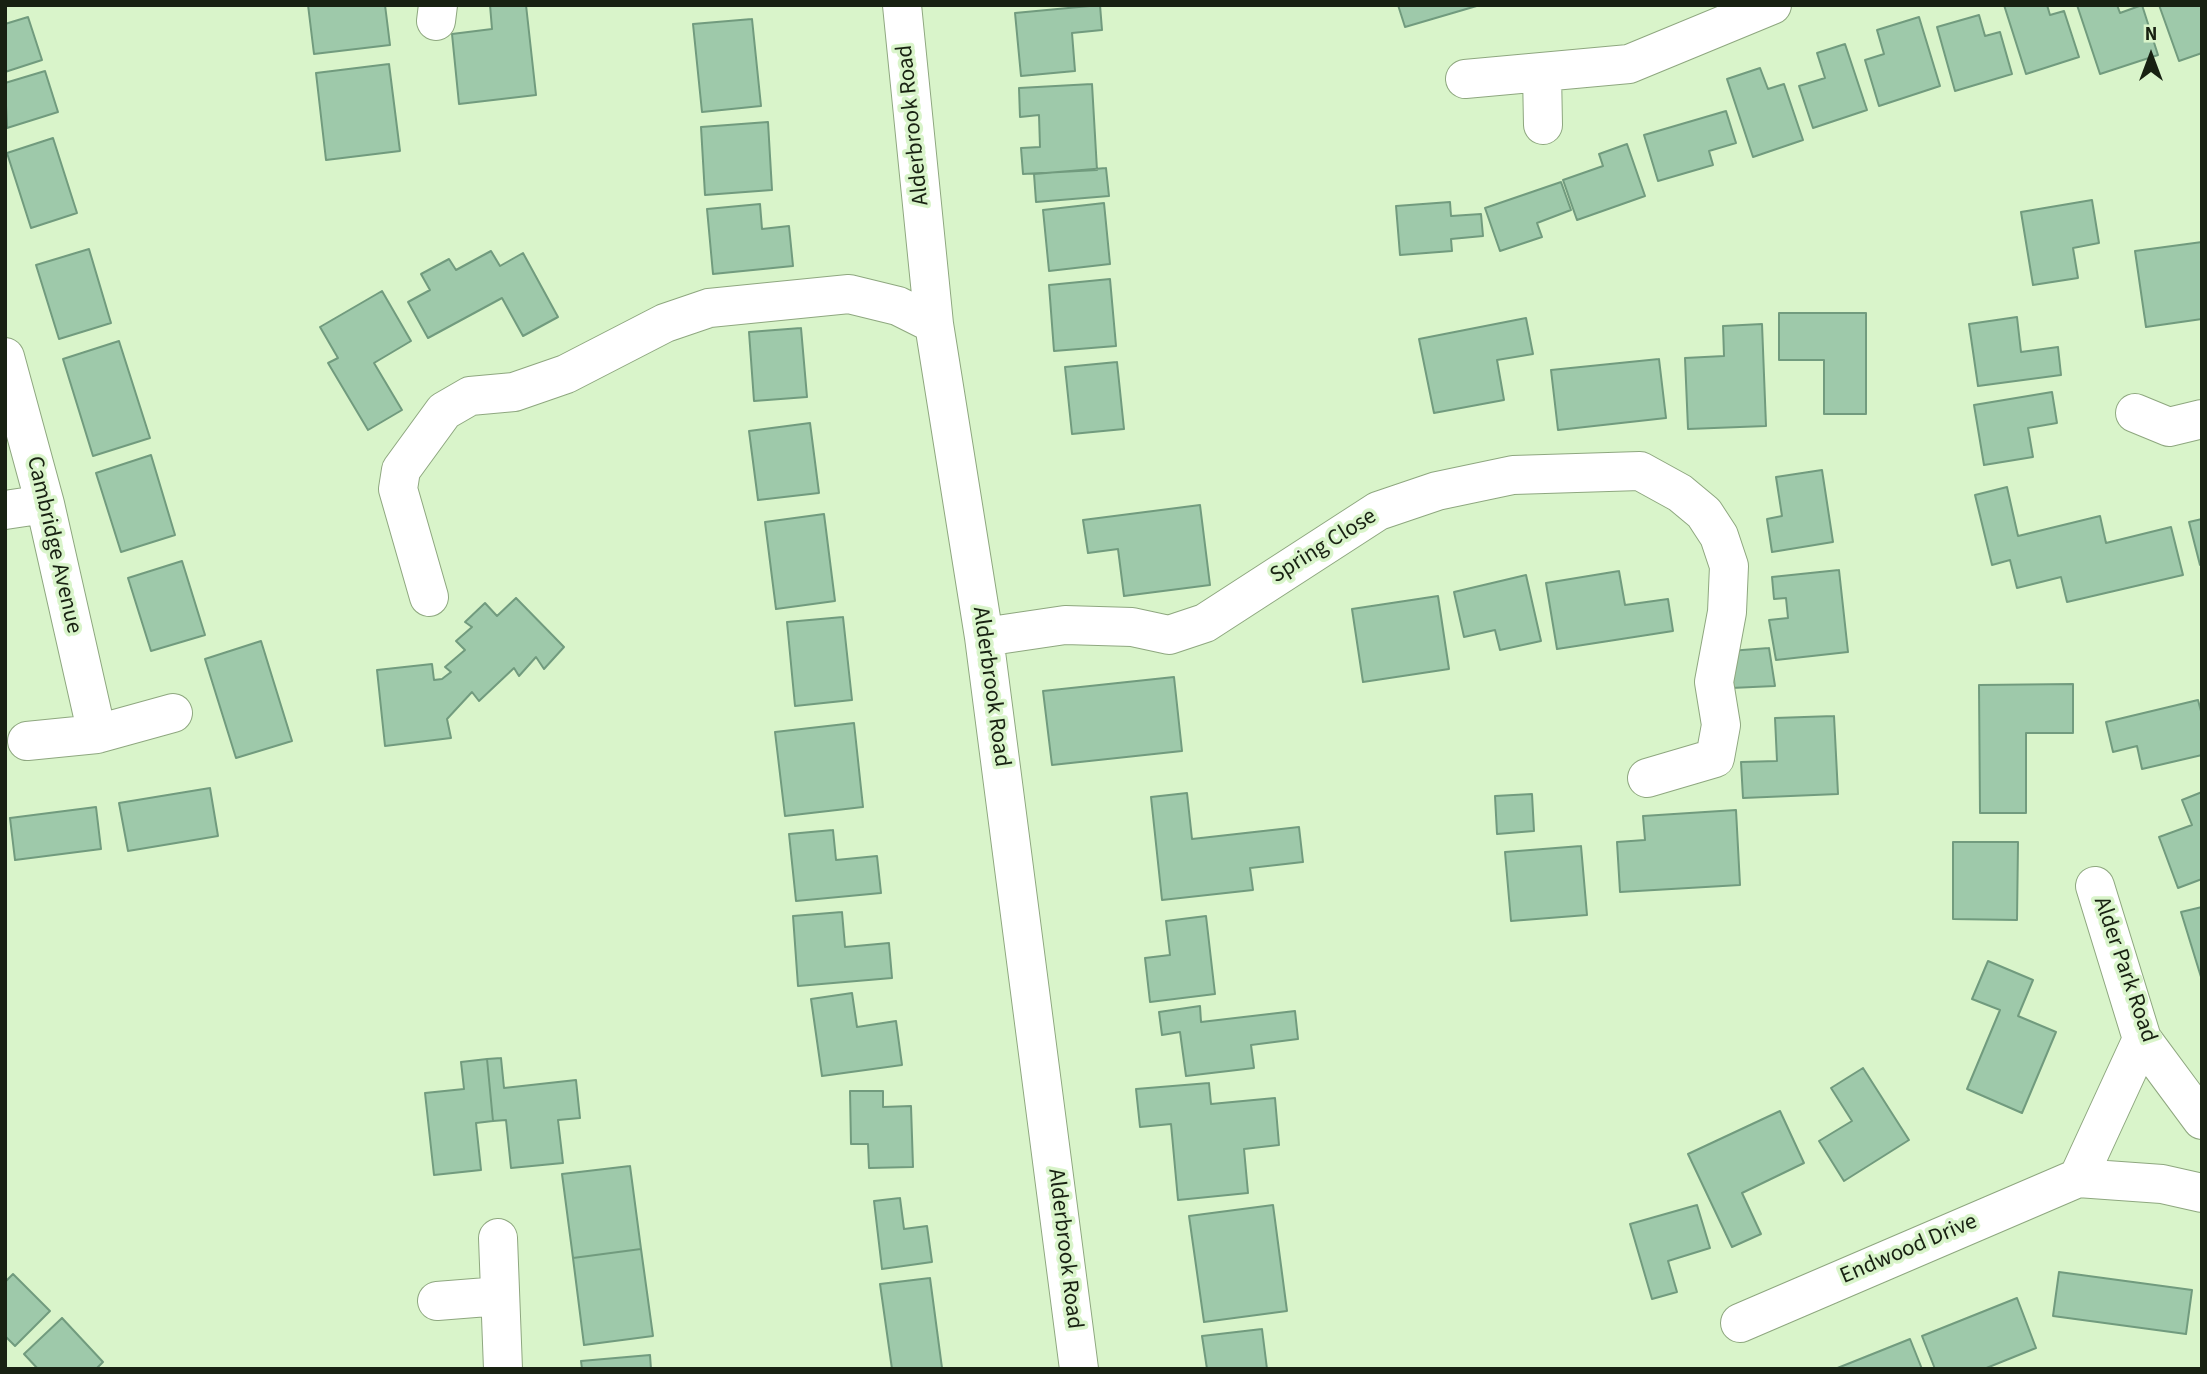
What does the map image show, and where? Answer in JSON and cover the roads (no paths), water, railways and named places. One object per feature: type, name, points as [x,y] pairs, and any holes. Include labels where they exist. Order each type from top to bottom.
[{"type":"street","name":"Alderbrook Road","points":[[902,5],[934,324],[984,637],[1079,1369]]},
{"type":"street","points":[[1465,79],[1629,64],[1772,5]]},
{"type":"street","points":[[1542,73],[1543,125]]},
{"type":"street","points":[[429,597],[398,489],[401,470],[444,411],[470,396],[514,392],[566,374],[665,323],[709,308],[849,294],[898,306],[934,324]]},
{"type":"street","name":"Cambridge Avenue","points":[[5,357],[45,504],[97,734]]},
{"type":"street","points":[[2135,414],[2169,427],[2202,419]]},
{"type":"street","name":"Spring Close","points":[[984,637],[1065,625],[1132,627],[1169,635],[1205,623],[1378,511],[1437,491],[1513,475],[1640,471],[1680,493],[1704,513],[1719,536],[1729,566],[1727,612],[1714,682],[1721,725],[1720,745],[1715,758],[1704,764],[1647,778]]},
{"type":"street","points":[[5,510],[45,504]]},
{"type":"street","points":[[27,741],[97,734],[173,713]]},
{"type":"street","name":"Alder Park Road","points":[[2095,886],[2142,1039],[2202,1120]]},
{"type":"street","points":[[2078,1178],[2142,1039]]},
{"type":"street","name":"Endwood Drive","points":[[1740,1323],[2078,1178],[2162,1184],[2202,1193]]},
{"type":"street","points":[[498,1238],[503,1369]]},
{"type":"street","points":[[437,1301],[500,1296]]}]
